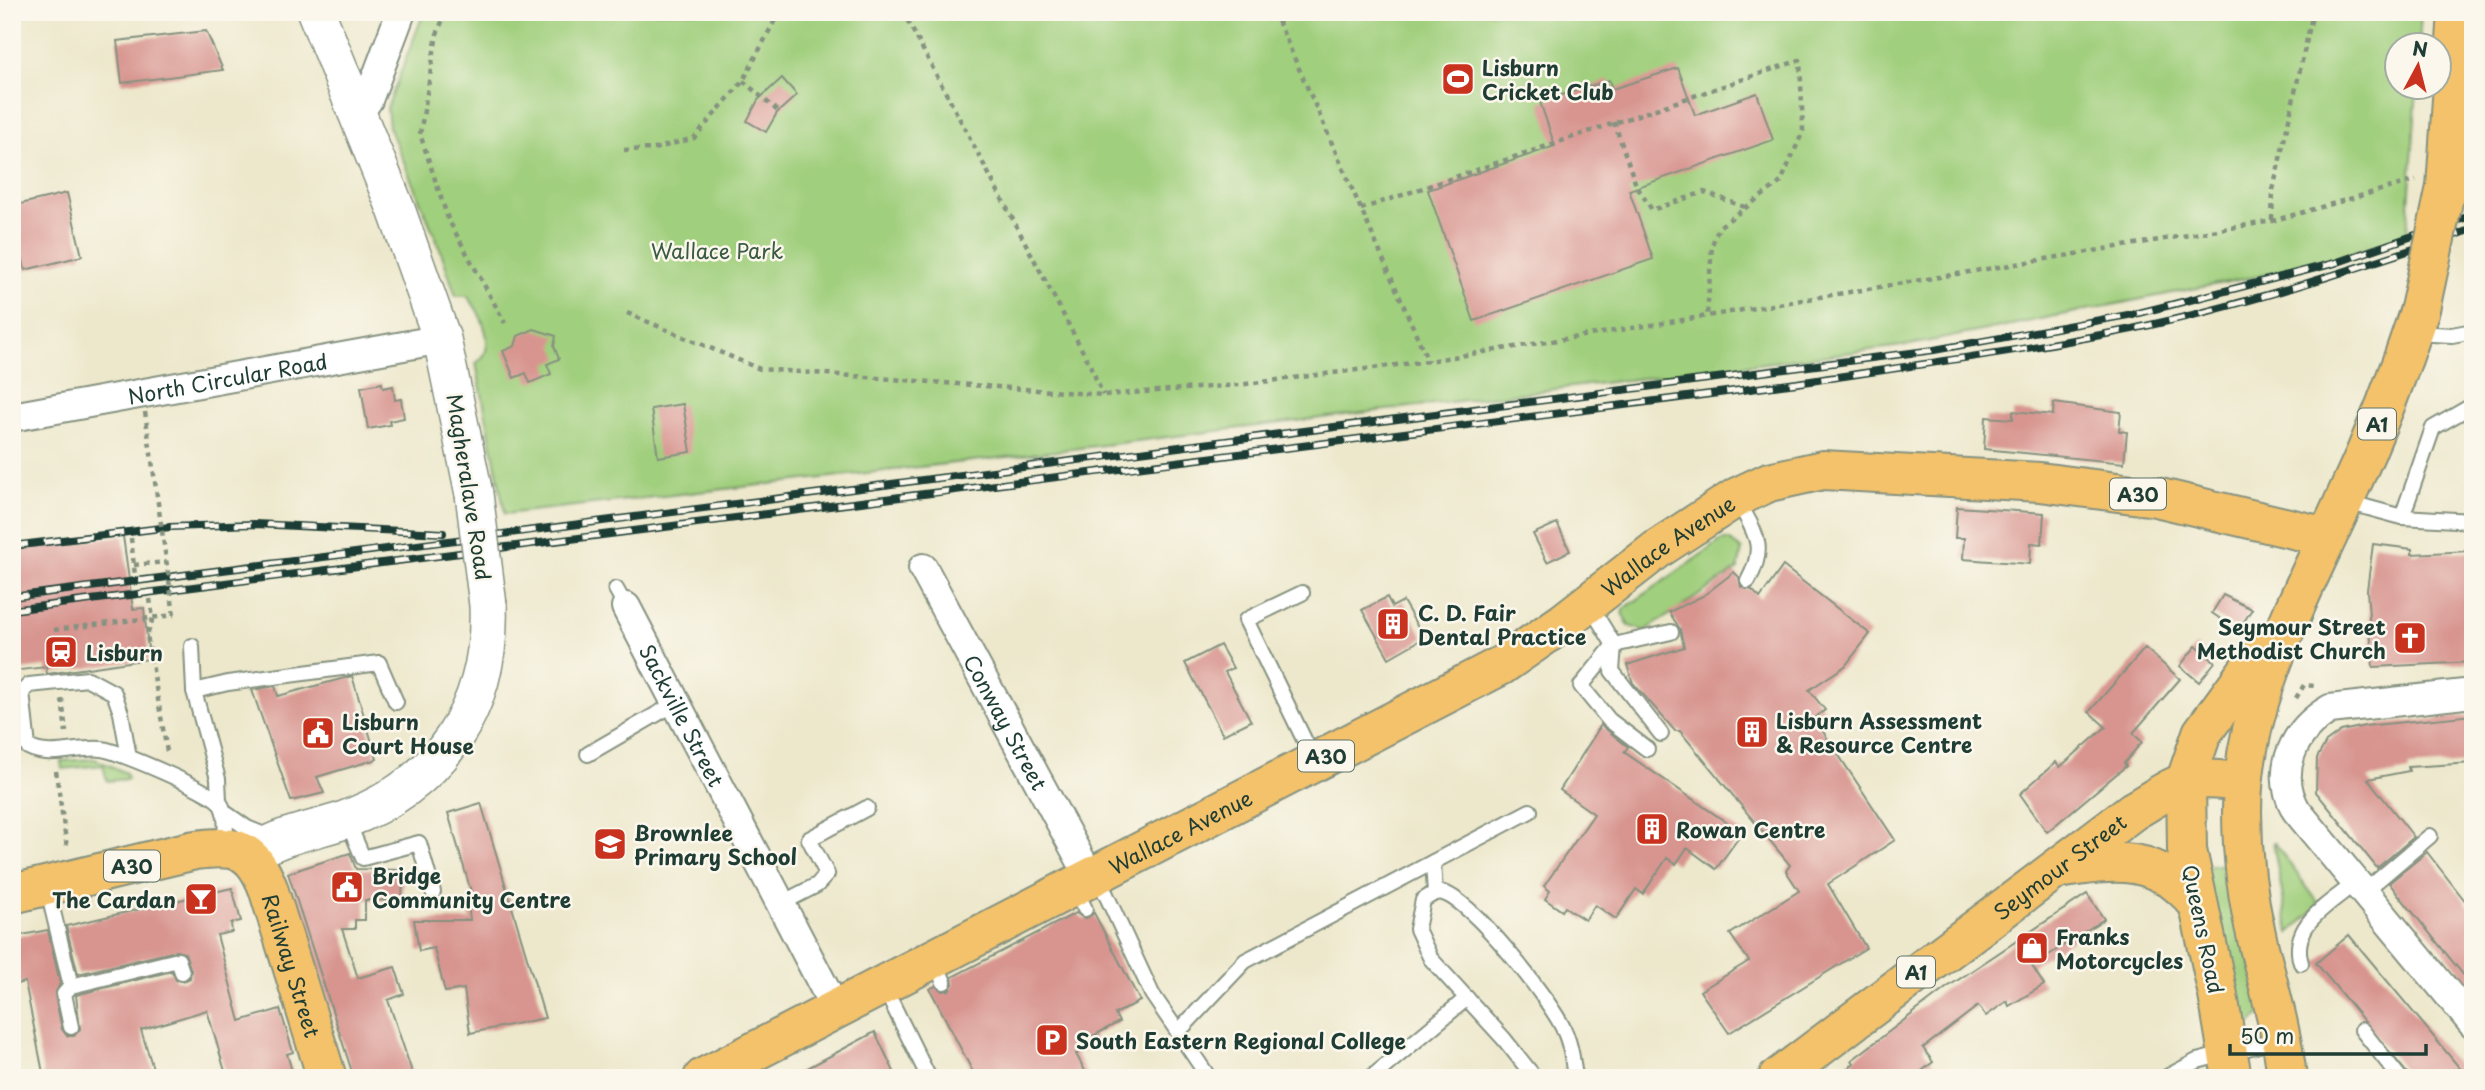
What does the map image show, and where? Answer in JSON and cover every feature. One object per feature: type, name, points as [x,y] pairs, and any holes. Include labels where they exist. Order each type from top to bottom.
[{"type":"main road","name":"A1","points":[[2213,780],[2249,747],[2290,612],[2344,501],[2416,321],[2447,179],[2458,12]]},
{"type":"main road","name":"Wallace Avenue","points":[[716,1075],[883,986],[939,970],[1315,761],[1502,665],[1660,548],[1737,497],[1769,482],[1823,470],[1946,474],[2040,482],[2157,497],[2327,537]]},
{"type":"main road","name":"A1","points":[[2287,1078],[2283,1038],[2257,940],[2243,841],[2213,780],[2202,733],[2290,612]]},
{"type":"main road","name":"Seymour Street","points":[[1778,1078],[2133,811],[2213,780]]},
{"type":"main road","name":"Queens Road","points":[[2213,780],[2185,832],[2230,1066]]},
{"type":"main road","name":"A30","points":[[30,890],[195,850],[239,832]]},
{"type":"main road","name":"Railway Street","points":[[239,832],[260,867],[268,888],[327,1078]]},
{"type":"main road","points":[[2055,869],[2116,860],[2134,863],[2166,875],[2198,904]]},
{"type":"main road","points":[[2283,1038],[2302,1078]]},
{"type":"street","name":"Magheralave Road","points":[[239,832],[346,819],[410,786],[432,767],[454,740],[471,709],[489,641],[488,605],[474,494],[442,339],[358,114],[316,12]]},
{"type":"street","points":[[358,114],[368,100],[401,12]]},
{"type":"street","name":"North Circular Road","points":[[12,417],[442,339]]},
{"type":"street","name":"Conway Street","points":[[923,568],[1086,886]]},
{"type":"street","name":"Sackville Street","points":[[621,598],[836,1010]]},
{"type":"street","points":[[2473,693],[2330,709],[2316,717],[2295,742],[2286,772],[2290,799],[2473,1024]]},
{"type":"lane","points":[[2416,321],[2452,335],[2473,331]]},
{"type":"lane","points":[[2402,517],[2433,429],[2473,405]]},
{"type":"lane","points":[[1737,497],[1759,543],[1759,561],[1748,581]]},
{"type":"lane","points":[[2344,501],[2402,517],[2473,521]]},
{"type":"lane","points":[[1302,593],[1246,620],[1315,761]]},
{"type":"lane","points":[[1588,603],[1614,645],[1612,671],[1661,734]]},
{"type":"lane","points":[[1647,749],[1609,720],[1581,686],[1614,645],[1671,632]]},
{"type":"lane","points":[[192,646],[194,691],[218,779],[239,832]]},
{"type":"lane","points":[[194,691],[228,683],[379,663],[396,702]]},
{"type":"lane","points":[[129,757],[121,713],[114,693],[88,678],[29,685],[22,692],[27,747],[38,752],[104,749],[129,757],[202,789],[239,832]]},
{"type":"lane","points":[[588,754],[676,704]]},
{"type":"lane","points":[[780,904],[817,885],[827,874],[809,839],[867,808]]},
{"type":"lane","points":[[1178,1032],[1245,961],[1530,811]]},
{"type":"lane","points":[[346,819],[363,858],[419,843],[433,892]]},
{"type":"lane","points":[[2301,963],[2298,939],[2305,925],[2430,836]]},
{"type":"lane","points":[[1433,862],[1436,893]]},
{"type":"lane","points":[[1086,886],[1152,994],[1209,1078]]},
{"type":"lane","points":[[30,890],[71,986]]},
{"type":"lane","points":[[1535,1078],[1431,959],[1417,929],[1423,900],[1436,893],[1445,894],[1472,910],[1551,1007],[1565,1032],[1575,1078]]},
{"type":"lane","points":[[71,1027],[64,994],[71,986],[178,960],[182,972]]},
{"type":"lane","points":[[883,986],[929,1078]]},
{"type":"lane","points":[[1371,1078],[1467,998]]},
{"type":"lane","points":[[2362,1030],[2400,1078]]},
{"type":"lane","points":[[2165,1078],[2196,1061],[2230,1066],[2283,1038]]},
{"type":"path","points":[[446,12],[438,34],[420,134],[448,219],[505,323]]},
{"type":"path","points":[[775,12],[775,20]]},
{"type":"path","points":[[624,149],[654,149],[694,138],[743,81],[775,20],[786,12]]},
{"type":"path","points":[[903,12],[1090,365],[1102,395]]},
{"type":"path","points":[[1274,12],[1428,361]]},
{"type":"path","points":[[2272,221],[2273,190],[2314,12]]},
{"type":"path","points":[[1361,209],[1800,60],[1803,131],[1781,182],[1719,227],[1712,245],[1707,316]]},
{"type":"path","points":[[743,81],[780,113]]},
{"type":"path","points":[[1614,122],[1636,185],[1652,209],[1704,192],[1745,208]]},
{"type":"path","points":[[627,313],[760,369],[1102,395],[1238,385],[1428,361],[2272,221],[2447,179]]},
{"type":"path","points":[[54,630],[173,615],[145,412]]},
{"type":"path","points":[[131,538],[135,576]]},
{"type":"path","points":[[134,565],[166,562]]},
{"type":"path","points":[[150,599],[153,618],[147,635],[168,760]]},
{"type":"path","points":[[60,682],[68,751]]},
{"type":"path","points":[[57,776],[69,852]]},
{"type":"green space","name":"Wallace Park","points":[[424,12],[2421,12],[2420,32],[2384,32],[2384,102],[2416,102],[2407,234],[2319,264],[1910,345],[999,458],[505,514],[476,363],[483,357],[486,349],[485,330],[478,311],[467,296],[456,296],[439,246],[389,127],[387,108]]},
{"type":"green space","points":[[1722,540],[1729,540],[1742,550],[1738,569],[1645,631],[1629,626],[1622,613],[1624,609]]},
{"type":"green space","points":[[95,759],[126,773],[127,779],[107,781],[103,765],[62,769],[61,761]]},
{"type":"green space","points":[[2273,841],[2320,905],[2289,933]]},
{"type":"green space","points":[[2232,863],[2261,1013],[2247,1028],[2239,1023],[2204,867]]},
{"type":"building","points":[[206,31],[223,70],[122,83],[117,41]]},
{"type":"building","points":[[1678,68],[1695,115],[1757,93],[1773,140],[1629,190],[1653,259],[1474,321],[1428,190],[1555,146],[1540,102],[1609,80],[1612,89]]},
{"type":"building","points":[[782,78],[797,95],[777,113],[766,132],[747,121],[758,100]]},
{"type":"building","points":[[67,193],[82,256],[25,270],[12,206]]},
{"type":"building","points":[[534,329],[556,336],[554,346],[559,359],[547,364],[551,374],[530,383],[526,373],[514,378],[503,351],[515,346],[518,336]]},
{"type":"building","points":[[382,383],[383,388],[393,386],[395,400],[401,399],[404,418],[389,421],[390,425],[368,429],[361,387]]},
{"type":"building","points":[[2054,403],[2121,412],[2119,431],[2127,432],[2124,463],[1984,449],[1986,417],[2013,419],[2013,411],[2053,415]]},
{"type":"building","points":[[683,404],[691,452],[658,457],[651,409]]},
{"type":"building","points":[[1957,507],[2044,513],[2042,544],[2031,543],[2030,564],[1963,559],[1964,538],[1955,538]]},
{"type":"building","points":[[1557,523],[1570,551],[1547,562],[1533,534]]},
{"type":"building","points":[[123,536],[133,609],[144,608],[149,659],[47,674],[46,667],[12,671],[12,549]]},
{"type":"building","points":[[2373,544],[2412,549],[2412,554],[2470,551],[2473,662],[2373,667],[2367,590]]},
{"type":"building","name":"Lisburn Assessment & Resource Centre","points":[[1783,566],[1870,634],[1845,666],[1809,690],[1825,710],[1814,718],[1895,840],[1828,884],[1866,948],[1729,1033],[1700,991],[1749,961],[1730,934],[1799,891],[1786,871],[1790,865],[1680,731],[1675,731],[1633,683],[1627,665],[1684,647],[1680,629],[1669,612],[1703,596],[1734,572],[1739,577],[1741,587],[1752,590],[1760,598]]},
{"type":"building","points":[[2223,595],[2252,609],[2238,631],[2212,613]]},
{"type":"building","name":"C. D. Fair Dental Practice","points":[[1387,597],[1392,607],[1403,601],[1424,638],[1389,658],[1362,610]]},
{"type":"building","points":[[1220,645],[1233,668],[1225,672],[1251,721],[1223,735],[1185,663]]},
{"type":"building","points":[[2196,646],[2215,662],[2199,682],[2180,666]]},
{"type":"building","points":[[2145,648],[2180,679],[2133,733],[2142,742],[2124,763],[2126,766],[2047,832],[2020,794],[2056,762],[2060,767],[2106,727],[2089,712]]},
{"type":"building","name":"Lisburn Court House","points":[[352,676],[377,759],[317,777],[324,793],[291,801],[252,690],[275,686],[278,696]]},
{"type":"building","points":[[2473,715],[2473,763],[2408,767],[2409,771],[2368,779],[2414,837],[2377,868],[2316,792],[2317,758],[2326,742],[2341,731],[2365,726]]},
{"type":"building","name":"Rowan Centre","points":[[1601,725],[1628,747],[1624,752],[1742,833],[1716,869],[1687,848],[1676,864],[1667,858],[1643,894],[1636,889],[1616,919],[1595,905],[1585,920],[1565,907],[1562,911],[1545,899],[1550,891],[1544,886],[1594,814],[1560,790]]},
{"type":"building","points":[[481,803],[545,1018],[470,1033],[464,989],[445,992],[434,948],[419,951],[414,920],[470,920],[468,904],[475,905],[448,813]]},
{"type":"building","points":[[2427,852],[2473,911],[2473,987],[2389,883]]},
{"type":"building","points":[[350,853],[356,869],[403,870],[402,901],[365,900],[365,920],[355,920],[355,929],[342,929],[358,978],[395,967],[404,994],[388,1000],[414,1078],[354,1078],[288,873]]},
{"type":"building","points":[[232,888],[241,921],[231,923],[232,932],[217,935],[240,1021],[280,1009],[293,1052],[287,1054],[294,1078],[227,1078],[207,1010],[141,1030],[156,1078],[44,1078],[25,982],[12,985],[12,937],[48,930],[60,983],[55,995],[62,1029],[67,1036],[74,1036],[80,1029],[76,995],[172,971],[176,980],[184,981],[190,978],[191,970],[185,953],[176,951],[78,974],[66,926]]},
{"type":"building","points":[[2087,894],[2104,919],[2032,966],[2044,985],[2009,1006],[2007,1001],[1986,1016],[1978,1006],[1923,1048],[1933,1062],[1913,1078],[1836,1078],[1854,1063],[1852,1060],[1946,988]]},
{"type":"building","points":[[1076,913],[1085,919],[1094,913],[1140,1001],[1115,1014],[1119,1022],[1093,1036],[1097,1044],[1076,1054],[1089,1078],[976,1078],[930,989],[935,986],[942,991],[949,990],[953,984],[952,977]]},
{"type":"building","points":[[2349,935],[2468,1078],[2411,1078],[2316,963]]},
{"type":"building","points":[[875,1032],[897,1078],[789,1078]]},
{"type":"railway","points":[[12,597],[1934,350],[2139,313],[2335,263],[2473,215]]},
{"type":"railway","points":[[12,610],[1797,383],[1965,358],[2132,329],[2218,309],[2473,229]]},
{"type":"railway","points":[[12,546],[170,527],[255,524],[443,533]]},
{"type":"place","name":"Lisburn Cricket Club","points":[[1458,79]]},
{"type":"place","name":"C. D. Fair Dental Practice","points":[[1393,624]]},
{"type":"place","name":"Seymour Street Methodist Church","points":[[2410,638]]},
{"type":"place","name":"Lisburn","points":[[61,652]]},
{"type":"place","name":"Lisburn Assessment & Resource Centre","points":[[1752,732]]},
{"type":"place","name":"Lisburn Court House","points":[[318,733]]},
{"type":"place","name":"Rowan Centre","points":[[1652,829]]},
{"type":"place","name":"Brownlee Primary School","points":[[610,844]]},
{"type":"place","name":"Bridge Community Centre","points":[[347,887]]},
{"type":"place","name":"The Cardan","points":[[201,899]]},
{"type":"place","name":"Franks Motorcycles","points":[[2032,948]]},
{"type":"place","name":"South Eastern Regional College","points":[[1052,1040]]}]
